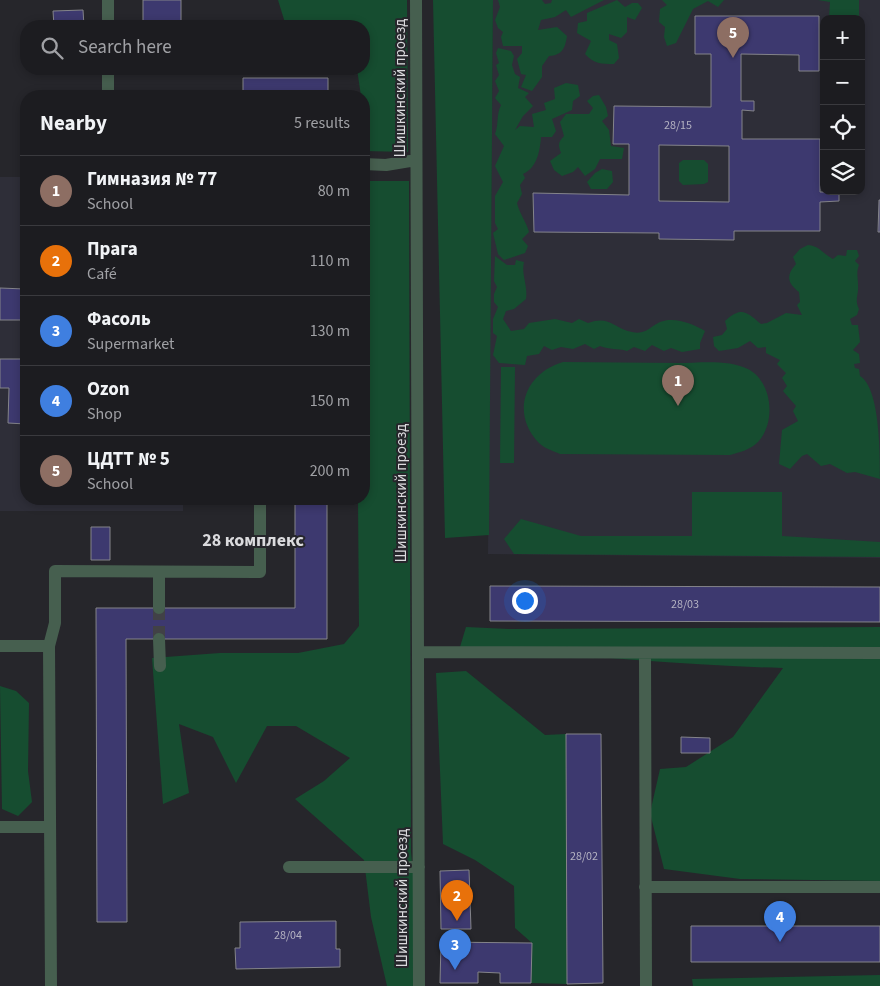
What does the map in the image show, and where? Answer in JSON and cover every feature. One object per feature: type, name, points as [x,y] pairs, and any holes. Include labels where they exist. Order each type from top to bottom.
[{"type":"street","points":[[108,0],[108,20]]},
{"type":"street","name":"Шишкинский проезд","points":[[416,0],[419,986]]},
{"type":"street","points":[[108,75],[108,90]]},
{"type":"street","points":[[370,164],[386,165],[416,160]]},
{"type":"street","points":[[51,986],[49,646],[55,623],[55,572],[260,572],[260,505]]},
{"type":"street","points":[[159,572],[159,608]]},
{"type":"street","points":[[159,639],[160,666]]},
{"type":"street","points":[[0,646],[49,646]]},
{"type":"street","points":[[418,652],[880,653]]},
{"type":"street","points":[[645,653],[646,986]]},
{"type":"street","points":[[0,827],[50,827]]},
{"type":"street","points":[[289,867],[419,867]]},
{"type":"street","points":[[645,887],[880,887]]},
{"type":"shaded area","points":[[493,0],[880,0],[880,558],[488,554]]},
{"type":"shaded area","points":[[0,177],[20,177],[20,505],[183,505],[183,511],[0,511]]},
{"type":"green space","points":[[278,0],[407,0],[408,152],[370,151],[370,90],[360,90],[358,75],[370,75],[370,20],[284,20]]},
{"type":"green space","points":[[433,0],[493,0],[489,535],[445,538]]},
{"type":"green space","points":[[498,0],[542,0],[545,4],[551,3],[552,0],[604,0],[571,17],[566,10],[555,17],[541,20],[538,30],[557,27],[567,36],[560,53],[549,56],[542,66],[542,77],[532,91],[521,87],[526,75],[521,74],[517,59],[522,53],[522,46],[503,46],[501,37],[503,32],[498,28],[495,20],[500,7]]},
{"type":"green space","points":[[617,0],[625,7],[632,3],[638,3],[642,8],[635,20],[627,17],[627,32],[621,38],[609,34],[609,40],[617,44],[619,58],[614,64],[598,63],[585,54],[591,41],[577,33],[578,23],[587,21],[587,13]]},
{"type":"green space","points":[[662,0],[724,0],[718,7],[708,1],[693,9],[676,43],[667,46],[664,37],[665,27],[659,22],[660,9],[667,5]]},
{"type":"green space","points":[[818,0],[859,0],[859,15],[829,15],[830,2]]},
{"type":"green space","points":[[498,48],[511,51],[514,56],[512,65],[515,74],[520,77],[518,88],[529,93],[525,97],[533,106],[523,116],[515,130],[520,126],[534,127],[532,114],[546,110],[544,103],[555,99],[554,88],[566,83],[578,85],[580,96],[573,101],[572,110],[552,119],[556,131],[552,137],[541,137],[539,153],[535,163],[532,168],[523,174],[525,178],[520,185],[522,194],[517,203],[529,232],[522,239],[528,246],[525,253],[504,260],[498,254],[493,233],[498,229],[495,223],[495,196],[503,182],[495,166],[504,146],[495,134],[501,105],[495,98],[499,91],[495,81],[499,75],[496,65],[499,63],[496,53]]},
{"type":"green space","points":[[599,95],[606,107],[608,116],[602,121],[609,130],[611,146],[624,148],[622,159],[600,159],[595,169],[585,176],[578,167],[573,172],[562,176],[554,170],[550,161],[561,153],[559,144],[564,136],[560,122],[566,114],[589,114],[593,108],[587,101],[593,96]]},
{"type":"green space","points":[[683,160],[704,160],[708,164],[708,182],[704,184],[683,185],[679,181],[679,163]]},
{"type":"green space","points":[[602,169],[612,171],[613,182],[607,189],[591,189],[587,182],[595,173]]},
{"type":"green space","points":[[370,181],[409,181],[411,852],[425,986],[387,986],[371,917],[364,860],[295,799],[324,781],[350,758],[296,726],[267,726],[236,783],[213,737],[179,724],[189,793],[163,804],[152,658],[220,653],[298,653],[344,644],[359,626],[358,505],[370,505]]},
{"type":"green space","points":[[808,245],[819,249],[833,259],[838,255],[846,256],[847,250],[857,250],[859,256],[855,261],[859,265],[857,272],[857,300],[859,309],[857,315],[850,319],[852,325],[858,325],[860,342],[853,350],[859,354],[860,363],[854,364],[855,368],[859,369],[860,376],[867,383],[875,407],[878,422],[880,479],[855,472],[847,473],[830,464],[821,466],[807,454],[802,456],[790,469],[779,464],[782,430],[798,421],[793,411],[796,406],[783,391],[787,386],[782,378],[786,373],[777,364],[780,360],[766,353],[766,347],[758,348],[750,341],[738,348],[719,351],[714,346],[713,337],[722,335],[727,329],[725,321],[736,313],[744,312],[761,324],[767,323],[786,313],[802,315],[797,305],[800,302],[799,292],[790,282],[789,275],[796,264],[793,257],[800,249]]},
{"type":"green space","points":[[495,256],[507,265],[515,265],[516,260],[524,262],[526,299],[514,309],[506,311],[503,319],[511,331],[524,329],[529,323],[555,319],[572,323],[579,319],[588,323],[601,320],[606,321],[637,333],[666,320],[677,320],[690,323],[705,331],[700,343],[700,349],[682,352],[671,348],[664,351],[652,345],[645,351],[634,347],[627,351],[600,346],[594,349],[585,344],[573,349],[561,347],[552,350],[544,346],[539,354],[527,356],[525,365],[499,363],[493,355],[497,336],[493,333],[493,319],[498,307],[494,302],[494,294],[497,287],[494,281]]},
{"type":"green space","points":[[563,362],[713,362],[740,366],[748,369],[763,383],[769,403],[768,424],[764,434],[755,445],[730,455],[560,454],[539,443],[530,431],[525,419],[524,407],[526,395],[539,375],[550,367]]},
{"type":"green space","points":[[501,367],[515,367],[514,463],[500,463]]},
{"type":"green space","points":[[692,492],[782,492],[782,536],[880,542],[880,557],[514,554],[504,539],[521,519],[581,536],[692,536]]},
{"type":"green space","points":[[466,627],[509,629],[880,627],[880,881],[740,879],[664,869],[650,813],[660,769],[686,767],[733,737],[783,668],[662,662],[460,647]]},
{"type":"green space","points":[[466,671],[545,735],[566,734],[567,984],[531,983],[532,943],[515,928],[514,886],[475,860],[443,844],[436,673]]},
{"type":"green space","points":[[0,686],[16,691],[29,703],[28,771],[32,802],[18,816],[2,809]]},
{"type":"green space","points":[[880,975],[880,986],[693,986],[692,979]]},
{"type":"building","points":[[143,0],[181,0],[181,20],[143,20]]},
{"type":"building","points":[[83,10],[84,20],[54,20],[53,11]]},
{"type":"building","points":[[695,16],[819,16],[819,71],[799,71],[799,55],[741,54],[741,101],[754,101],[754,111],[742,110],[742,139],[820,139],[820,195],[839,195],[839,201],[820,202],[820,231],[734,231],[734,240],[659,239],[659,233],[534,232],[533,193],[629,195],[629,144],[613,144],[614,106],[711,107],[711,54],[695,54]],"holes":[[[659,145],[729,146],[729,202],[659,201]]]},
{"type":"building","points":[[243,78],[328,78],[328,90],[243,90]]},
{"type":"building","points":[[879,200],[880,232],[878,232]]},
{"type":"building","points":[[0,288],[20,289],[20,320],[0,320]]},
{"type":"building","points":[[0,359],[20,359],[20,424],[8,423],[9,388],[0,388]]},
{"type":"building","points":[[295,505],[327,505],[327,639],[126,639],[127,922],[97,922],[96,608],[295,608]]},
{"type":"building","points":[[91,527],[110,527],[110,560],[91,560]]},
{"type":"building","points":[[490,586],[880,587],[880,622],[490,621]]},
{"type":"building","points":[[566,734],[601,734],[603,983],[567,984]]},
{"type":"building","points":[[681,737],[710,738],[710,753],[681,753]]},
{"type":"building","points":[[469,870],[471,929],[441,929],[440,871]]},
{"type":"building","points":[[336,921],[336,949],[340,949],[340,967],[236,969],[235,948],[240,948],[240,922]]},
{"type":"building","points":[[691,926],[880,926],[880,962],[691,962]]},
{"type":"building","points":[[441,942],[532,943],[531,983],[500,983],[500,973],[478,972],[478,983],[440,983]]},
{"type":"tunnel","points":[[159,608],[159,639]]},
{"type":"place","name":"ЦДТТ № 5","points":[[733,58]]},
{"type":"place","name":"Гимназия № 77","points":[[678,406]]},
{"type":"place","name":"Прага","points":[[457,921]]},
{"type":"place","name":"Ozon","points":[[780,942]]},
{"type":"place","name":"Фасоль","points":[[455,970]]},
{"type":"district","name":"28 комплекс","points":[[253,540]]}]
